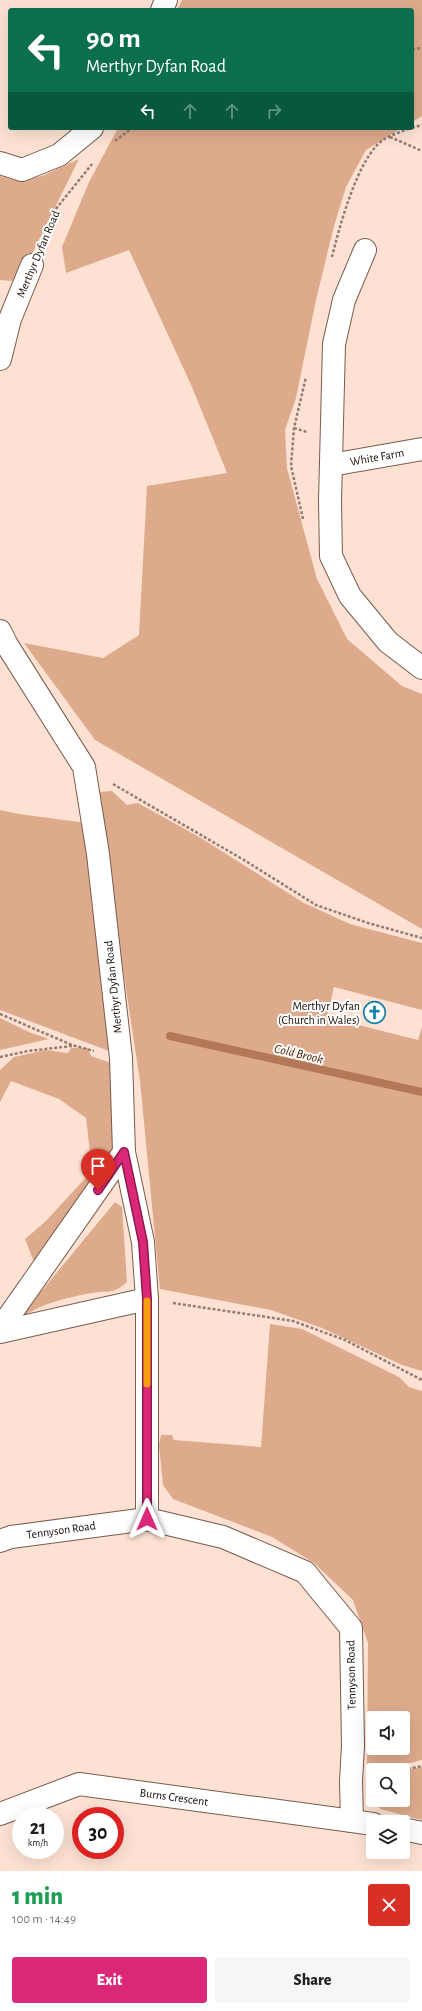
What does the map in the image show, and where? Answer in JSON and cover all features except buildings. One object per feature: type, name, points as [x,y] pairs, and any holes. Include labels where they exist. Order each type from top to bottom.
[{"type":"street","points":[[0,163],[22,170],[59,155],[90,130]]},
{"type":"street","points":[[365,250],[344,300],[334,344],[330,501],[331,556],[350,596],[388,642],[422,668]]},
{"type":"street","name":"Merthyr Dyfan Road","points":[[0,359],[10,319],[32,265]]},
{"type":"street","name":"White Farm","points":[[331,465],[422,449]]},
{"type":"street","name":"Merthyr Dyfan Road","points":[[0,631],[7,645],[84,767],[98,854],[121,1058],[124,1152]]},
{"type":"street","points":[[124,1152],[143,1242],[147,1299],[147,1519]]},
{"type":"street","points":[[0,1329],[124,1152]]},
{"type":"street","points":[[0,1332],[147,1299]]},
{"type":"street","name":"Tennyson Road","points":[[0,1541],[11,1537],[147,1519],[222,1537],[305,1572],[350,1628],[353,1746],[351,1781],[352,1821]]},
{"type":"street","name":"Burns Crescent","points":[[0,1814],[79,1784],[352,1821]]},
{"type":"street","points":[[352,1821],[366,1823]]},
{"type":"street","points":[[410,1830],[422,1833]]},
{"type":"path","points":[[108,146],[129,130]]},
{"type":"path","points":[[390,137],[422,151]]},
{"type":"path","name":"Merthyr Dyfan Road","points":[[32,265],[55,210],[93,162]]},
{"type":"path","points":[[84,767],[244,860],[316,905],[368,923],[422,938]]},
{"type":"path","points":[[0,1014],[72,1046],[121,1058]]},
{"type":"path","points":[[0,1057],[28,1051],[72,1046]]},
{"type":"path","points":[[147,1299],[293,1320],[345,1340],[422,1380]]},
{"type":"path","points":[[410,1769],[422,1766]]},
{"type":"shaded area","points":[[182,0],[422,0],[422,116],[414,121],[414,8],[178,8]]},
{"type":"shaded area","points":[[117,130],[399,130],[366,150],[346,187],[334,226],[316,300],[296,398],[285,430],[287,468],[317,579],[347,639],[402,686],[422,694],[422,929],[95,740],[24,643],[103,658],[139,635],[147,486],[227,473],[192,387],[129,250],[66,273],[62,247],[89,182]]},
{"type":"shaded area","points":[[79,159],[25,268],[12,281],[0,280],[0,176],[16,181],[42,176]]},
{"type":"shaded area","points":[[112,791],[127,805],[138,803],[201,838],[304,903],[350,924],[422,943],[422,1010],[334,987],[327,1017],[418,1040],[422,1027],[422,1371],[402,1365],[322,1328],[271,1310],[160,1289],[140,1081],[101,825],[98,792]]},
{"type":"shaded area","points":[[0,810],[87,823],[109,1051],[0,1010]]},
{"type":"shaded area","points":[[0,1018],[29,1032],[49,1039],[0,1050]]},
{"type":"shaded area","points":[[71,1048],[88,1048],[91,1056],[111,1063],[123,1149],[34,1262],[25,1239],[45,1222],[92,1171],[86,1118],[59,1099],[11,1081],[0,1102],[0,1070],[14,1057],[46,1050],[68,1053]]},
{"type":"shaded area","points":[[115,1202],[122,1207],[127,1282],[118,1289],[92,1293],[48,1304],[31,1311],[24,1316],[21,1316]]},
{"type":"shaded area","points":[[270,1324],[302,1329],[399,1377],[409,1387],[422,1391],[422,1760],[410,1763],[367,1763],[367,1755],[410,1755],[410,1711],[367,1711],[368,1643],[353,1600],[314,1563],[272,1537],[173,1499],[163,1485],[159,1445],[161,1435],[172,1435],[174,1440],[261,1447]]},
{"type":"shaded area","points":[[422,1767],[422,1820],[410,1817],[410,1815],[403,1815],[380,1809],[379,1807],[410,1807],[410,1770]]},
{"type":"waterway","name":"Cold Brook","points":[[170,1036],[422,1092]]},
{"type":"slow traffic","points":[[147,1301],[147,1384]]},
{"type":"place","name":"Merthyr Dyfan (Church in Wales)","points":[[375,1013]]},
{"type":"route","points":[[98,1190],[124,1152],[143,1242],[147,1299],[147,1519]]}]
